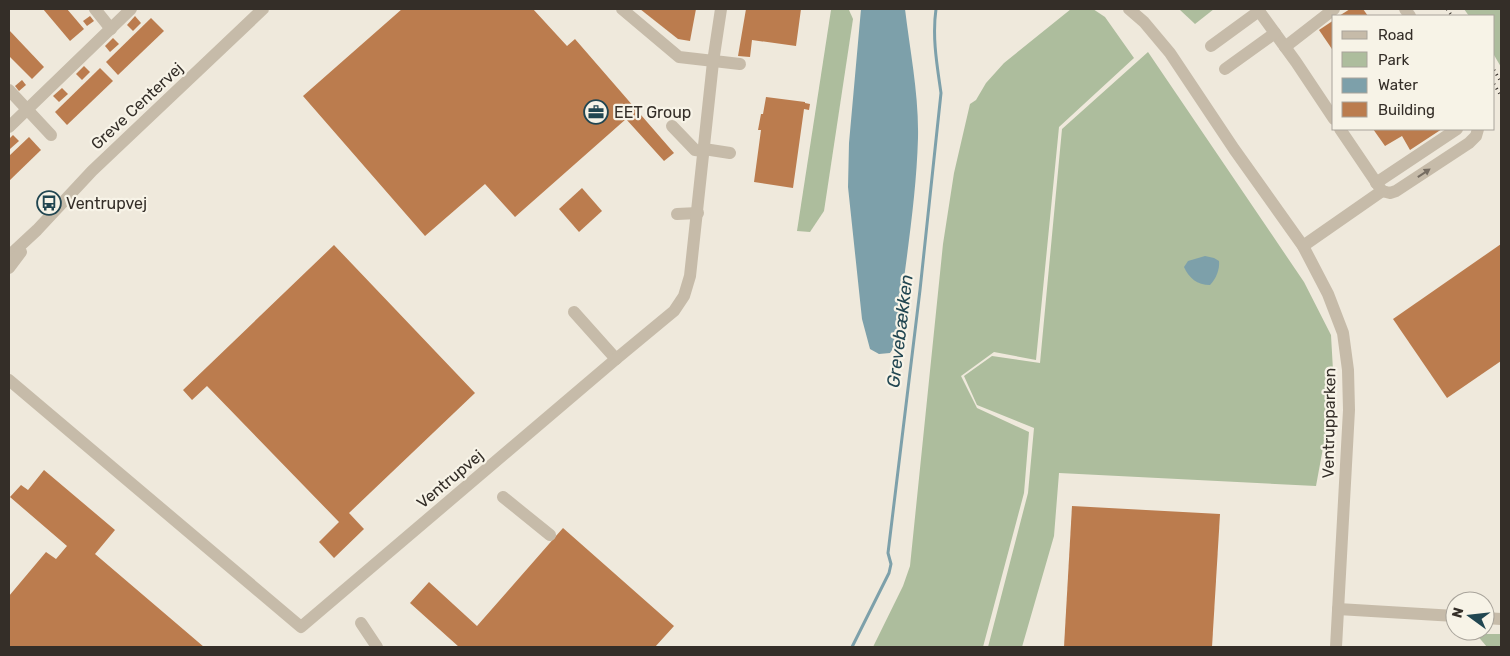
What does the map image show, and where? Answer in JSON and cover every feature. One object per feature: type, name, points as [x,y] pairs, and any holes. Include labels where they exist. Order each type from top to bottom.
[{"type":"street","points":[[95,9],[111,29]]},
{"type":"street","points":[[9,128],[131,9]]},
{"type":"street","name":"Greve Centervej","points":[[9,256],[37,230],[92,171],[263,9]]},
{"type":"street","points":[[622,9],[679,57],[740,64]]},
{"type":"street","name":"Ventrupvej","points":[[10,380],[301,627],[674,311],[684,296],[690,276],[713,62],[721,9]]},
{"type":"street","name":"Ventrupparken","points":[[1129,9],[1144,22],[1170,53],[1234,149],[1303,246],[1328,294],[1343,333],[1348,370],[1349,410],[1336,647]]},
{"type":"street","points":[[1285,47],[1334,9]]},
{"type":"street","points":[[1211,46],[1260,10],[1332,116]]},
{"type":"street","points":[[1225,69],[1275,33]]},
{"type":"street","points":[[9,90],[51,135]]},
{"type":"street","points":[[672,126],[695,150],[730,152]]},
{"type":"street","points":[[1341,130],[1379,187],[1390,193],[1396,192],[1469,143],[1476,136],[1478,130]]},
{"type":"street","points":[[1303,246],[1456,130]]},
{"type":"street","points":[[677,214],[698,213]]},
{"type":"street","name":"Greve Centervej","points":[[9,268],[37,230]]},
{"type":"street","points":[[574,312],[616,359]]},
{"type":"street","points":[[503,496],[550,535]]},
{"type":"street","points":[[1338,610],[1445,615]]},
{"type":"street","points":[[361,623],[377,647]]},
{"type":"green space","points":[[1071,9],[1093,9],[1105,17],[1134,58],[1059,127],[1036,360],[994,352],[961,376],[977,408],[1029,432],[1024,493],[983,647],[873,647],[903,586],[910,566],[943,244],[954,173],[970,104],[976,100],[986,83],[1004,63]]},
{"type":"green space","points":[[1179,9],[1214,9],[1195,24]]},
{"type":"green space","points":[[1464,9],[1501,9],[1501,67],[1495,57],[1495,15],[1468,15]]},
{"type":"green space","points":[[831,10],[849,10],[853,19],[824,211],[810,232],[797,231]]},
{"type":"green space","points":[[1148,52],[1304,282],[1331,335],[1334,388],[1316,486],[1059,473],[1054,536],[1022,647],[988,647],[1028,493],[1034,428],[977,405],[964,376],[992,356],[1040,363],[1062,129]]},
{"type":"green space","points":[[1495,634],[1501,634],[1501,647],[1487,647],[1482,641],[1495,641]]},
{"type":"water","points":[[861,9],[905,9],[914,73],[918,122],[915,190],[896,344],[890,353],[879,354],[870,349],[862,319],[848,187],[849,143]]},
{"type":"water","points":[[1205,256],[1219,261],[1217,274],[1210,285],[1201,284],[1194,280],[1184,267],[1188,261]]},
{"type":"building","points":[[43,9],[67,9],[84,29],[70,41]]},
{"type":"building","points":[[402,9],[533,9],[567,46],[575,39],[674,153],[664,161],[626,119],[515,217],[485,184],[425,236],[303,96]]},
{"type":"building","points":[[640,9],[696,9],[690,41],[678,39]]},
{"type":"building","points":[[746,9],[801,9],[796,46],[752,40],[750,57],[738,56]]},
{"type":"building","points":[[1350,9],[1363,9],[1367,15],[1341,15]]},
{"type":"building","points":[[90,16],[94,21],[87,26],[83,21]]},
{"type":"building","points":[[135,16],[141,23],[133,31],[127,25]]},
{"type":"building","points":[[151,18],[164,31],[118,75],[106,62]]},
{"type":"building","points":[[1332,21],[1332,49],[1319,30]]},
{"type":"building","points":[[9,30],[44,67],[32,79],[9,56]]},
{"type":"building","points":[[113,38],[119,44],[110,52],[105,46]]},
{"type":"building","points":[[84,66],[90,72],[82,80],[76,74]]},
{"type":"building","points":[[100,68],[113,81],[67,125],[55,112]]},
{"type":"building","points":[[22,80],[26,85],[19,91],[15,86]]},
{"type":"building","points":[[62,88],[68,94],[59,102],[53,96]]},
{"type":"building","points":[[766,97],[810,104],[809,110],[804,109],[793,188],[754,182],[761,130],[758,130]]},
{"type":"building","points":[[1374,130],[1440,130],[1410,150],[1402,136],[1385,146]]},
{"type":"building","points":[[13,135],[19,141],[10,149],[9,139]]},
{"type":"building","points":[[29,137],[41,150],[9,181],[9,156]]},
{"type":"building","points":[[582,188],[602,211],[579,232],[559,209]]},
{"type":"building","points":[[1501,244],[1501,361],[1447,398],[1393,319]]},
{"type":"building","points":[[334,245],[475,393],[349,513],[364,529],[334,558],[319,542],[339,522],[207,386],[192,400],[183,390]]},
{"type":"building","points":[[44,470],[115,530],[95,554],[204,647],[9,647],[9,596],[46,552],[56,559],[67,546],[10,497],[21,485],[28,490]]},
{"type":"building","points":[[1072,506],[1220,514],[1212,647],[1064,647]]},
{"type":"building","points":[[563,528],[674,626],[655,647],[459,647],[410,603],[429,582],[477,626]]},
{"type":"waterway","name":"Grevebækken","points":[[852,647],[889,573],[891,564],[888,553],[920,290],[941,93],[935,40],[936,9]]},
{"type":"railway","points":[[1447,9],[1451,15]]},
{"type":"railway","points":[[1495,72],[1501,82]]},
{"type":"railway","points":[[1495,86],[1501,96]]},
{"type":"place","name":"EET Group","points":[[596,112]]},
{"type":"place","name":"Ventrupvej","points":[[49,203]]}]
